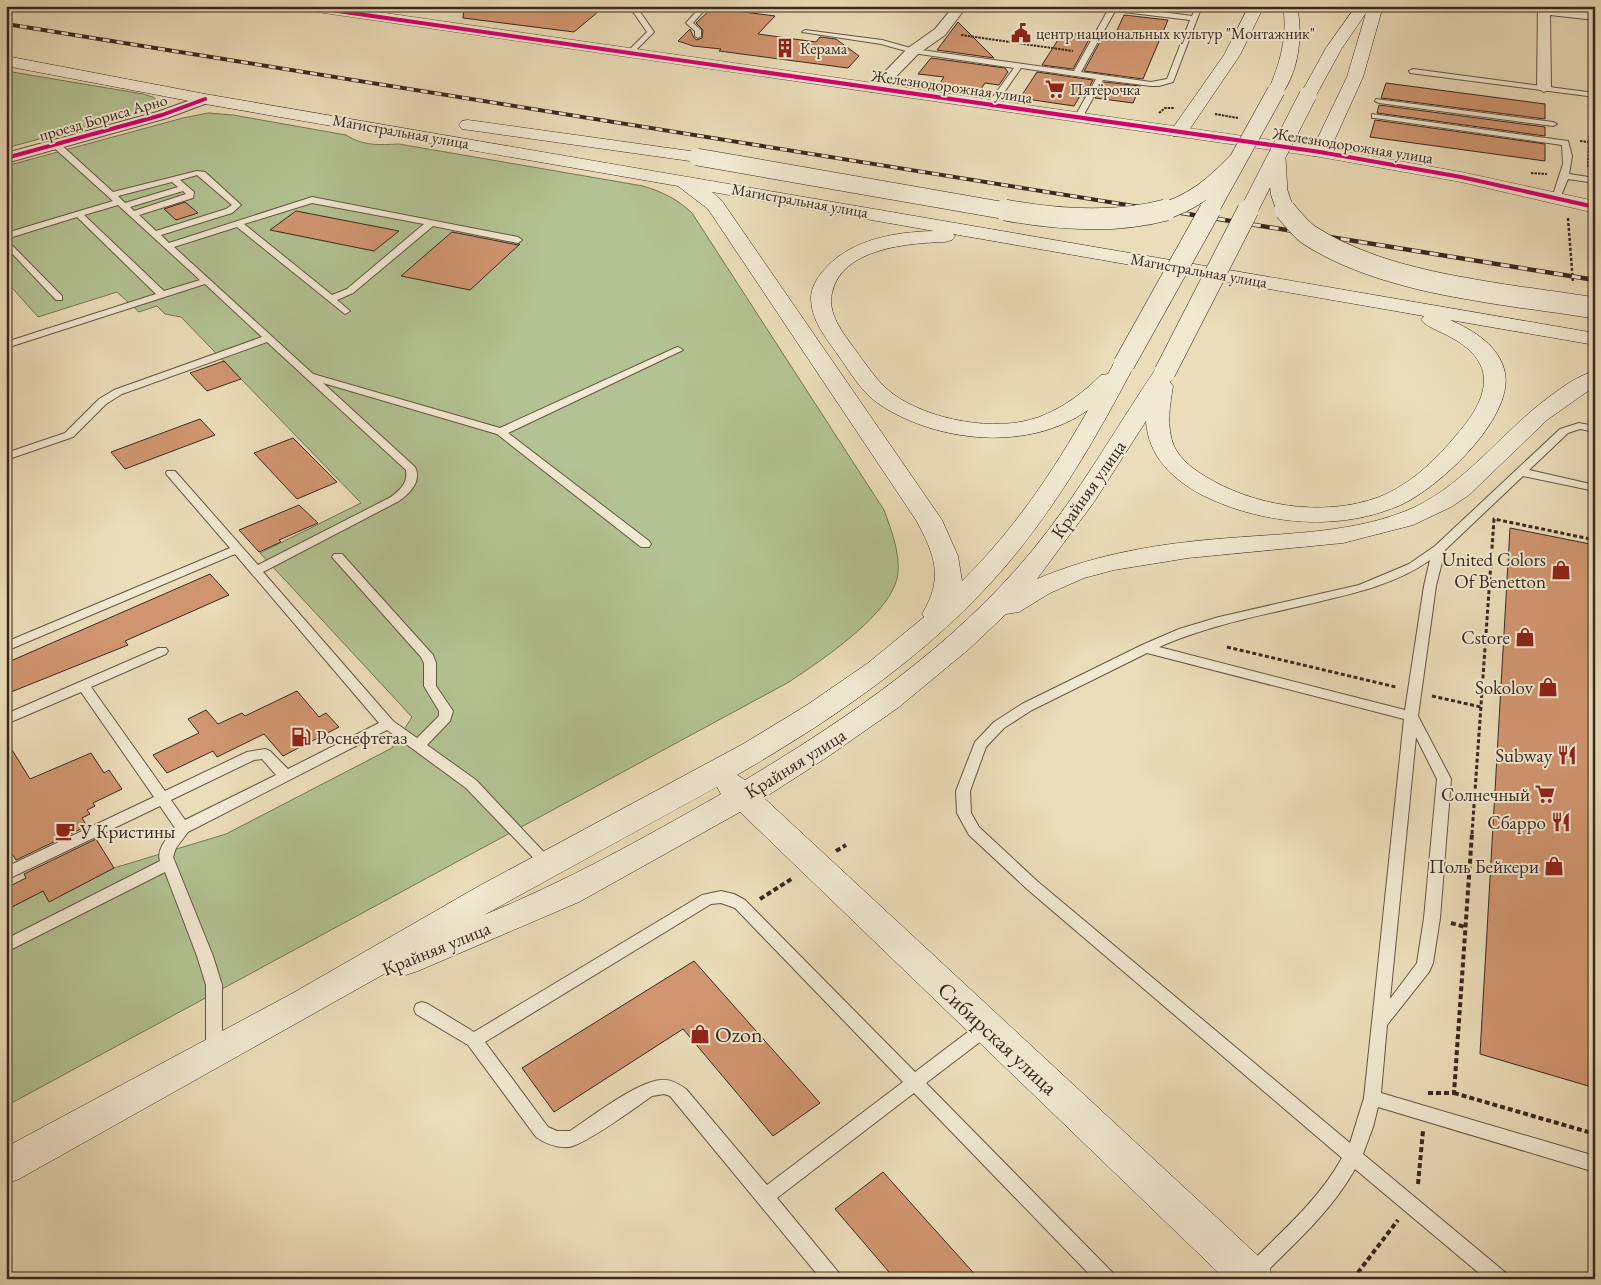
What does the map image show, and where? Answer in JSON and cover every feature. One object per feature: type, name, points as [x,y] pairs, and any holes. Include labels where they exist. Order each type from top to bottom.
[{"type":"main road","name":"Железнодорожная улица","points":[[303,6],[334,8],[630,54],[1320,152],[1453,175],[1562,205],[1595,207]]},
{"type":"main road","points":[[1179,132],[1232,55],[1257,6]]},
{"type":"main road","points":[[1141,259],[969,236],[913,238],[875,247],[851,257],[832,272],[820,297],[827,324],[871,386],[885,399],[904,410],[950,425],[999,430],[1018,428],[1063,416],[1097,392],[1124,364],[1276,91],[1290,53],[1292,24],[1290,6]]},
{"type":"main road","points":[[1244,277],[1306,292],[1402,310],[1459,332],[1480,348],[1494,371],[1496,389],[1489,409],[1479,424],[1447,460],[1426,480],[1388,502],[1361,510],[1328,514],[1296,513],[1255,506],[1212,491],[1190,478],[1173,464],[1163,449],[1157,434],[1156,416],[1164,372],[1277,158],[1308,95],[1334,48],[1364,6]]},
{"type":"main road","points":[[1320,152],[1355,77],[1376,6]]},
{"type":"main road","name":"Магистральная улица","points":[[6,59],[205,98],[1595,339]]},
{"type":"main road","name":"Магистральная улица","points":[[6,59],[107,71],[1595,324]]},
{"type":"main road","points":[[291,103],[417,119]]},
{"type":"main road","points":[[446,122],[697,157],[1014,211],[1098,219],[1157,213],[1187,203],[1211,188],[1237,161]]},
{"type":"main road","points":[[1277,158],[1278,186],[1284,210],[1303,231],[1324,246],[1344,256],[1428,280],[1595,308]]},
{"type":"main road","points":[[656,175],[695,189],[715,204],[929,520],[944,552],[951,579],[948,592],[940,608],[917,640]]},
{"type":"main road","name":"Крайняя улица","points":[[308,1001],[549,902],[638,856],[917,640],[991,567],[1036,512],[1085,438],[1124,364]]},
{"type":"main road","name":"Крайняя улица","points":[[6,1166],[308,1001],[494,894],[550,865],[731,785],[868,716],[943,658],[1003,600],[1069,521],[1112,457],[1164,372]]},
{"type":"main road","points":[[943,658],[1017,601],[1040,586],[1089,566],[1152,555],[1336,536],[1391,526],[1416,517],[1442,504],[1460,490],[1559,399],[1595,378]]},
{"type":"main road","name":"Сибирская улица","points":[[731,785],[1252,1277]]},
{"type":"street","points":[[876,89],[913,51],[940,32],[961,6]]},
{"type":"street","points":[[1544,88],[1544,8],[1595,16]]},
{"type":"street","name":"проезд Бориса Арно","points":[[6,158],[162,115],[205,98]]},
{"type":"lane","points":[[630,54],[651,32],[632,6]]},
{"type":"lane","points":[[698,36],[698,30],[689,23],[705,6]]},
{"type":"lane","points":[[1089,6],[1196,12]]},
{"type":"lane","points":[[1152,6],[1196,12]]},
{"type":"lane","points":[[1076,74],[1113,8]]},
{"type":"lane","points":[[805,32],[882,42],[913,51],[1151,84],[1166,83],[1170,80],[1196,12]]},
{"type":"lane","points":[[990,105],[1019,66]]},
{"type":"lane","points":[[1413,71],[1595,95]]},
{"type":"lane","points":[[1078,118],[1101,77]]},
{"type":"lane","points":[[1378,101],[1553,124]]},
{"type":"lane","points":[[1375,116],[1565,143],[1567,148],[1562,205]]},
{"type":"lane","points":[[55,144],[411,469],[413,476],[411,484],[395,499],[256,571]]},
{"type":"lane","points":[[112,195],[192,173],[202,174],[237,205],[229,211],[155,234]]},
{"type":"lane","points":[[1565,176],[1595,180]]},
{"type":"lane","points":[[133,214],[190,196],[173,178]]},
{"type":"lane","points":[[6,236],[79,214],[184,188]]},
{"type":"lane","points":[[168,246],[312,200],[518,240]]},
{"type":"lane","points":[[79,214],[162,295]]},
{"type":"lane","points":[[237,223],[345,311]]},
{"type":"lane","points":[[331,300],[350,291],[431,223]]},
{"type":"lane","points":[[6,242],[59,298]]},
{"type":"lane","points":[[6,345],[206,281]]},
{"type":"lane","points":[[6,457],[69,435],[77,429],[96,405],[118,392],[268,338]]},
{"type":"lane","points":[[501,432],[678,350]]},
{"type":"lane","points":[[309,376],[501,432],[645,544]]},
{"type":"lane","points":[[1500,1279],[1032,885],[974,830],[964,814],[963,791],[980,745],[988,735],[1027,707],[1146,648],[1183,632],[1219,621],[1362,588],[1413,567],[1439,550],[1564,431],[1579,426],[1595,429]]},
{"type":"lane","points":[[1522,472],[1595,488]]},
{"type":"lane","points":[[170,473],[388,724],[471,784],[550,865]]},
{"type":"lane","points":[[6,647],[237,549]]},
{"type":"lane","points":[[1252,1277],[1325,1202],[1353,1157],[1367,1124],[1372,1098],[1411,716],[1430,586],[1439,550]]},
{"type":"lane","points":[[338,557],[426,655],[430,663],[430,686],[446,711],[445,718],[419,745]]},
{"type":"lane","points":[[1146,648],[1411,716],[1441,770],[1444,779],[1432,918],[1421,972],[1379,1024]]},
{"type":"lane","points":[[6,719],[162,651]]},
{"type":"lane","points":[[83,685],[183,828]]},
{"type":"lane","points":[[214,1051],[214,985],[205,956],[167,864],[168,846],[183,828],[388,724]]},
{"type":"lane","points":[[6,874],[259,753],[271,758],[286,776]]},
{"type":"lane","points":[[6,946],[167,864]]},
{"type":"lane","points":[[474,1040],[707,899],[719,896],[731,897],[916,1082],[1107,1279]]},
{"type":"lane","points":[[422,1009],[474,1040],[542,1132],[551,1138],[564,1140],[574,1138],[646,1091],[658,1086],[671,1088],[680,1094],[833,1279]]},
{"type":"lane","points":[[764,1196],[987,1027]]},
{"type":"lane","points":[[1372,1098],[1595,1164]]},
{"type":"path","points":[[940,32],[1087,54]]},
{"type":"path","points":[[1589,142],[1590,134],[1595,133]]},
{"type":"path","points":[[1562,205],[1574,283],[1566,283]]},
{"type":"path","points":[[1454,1093],[1494,519],[1595,540]]},
{"type":"path","points":[[1227,647],[1481,707]]},
{"type":"path","points":[[1425,1093],[1454,1093],[1595,1134]]},
{"type":"green space","points":[[6,71],[143,94],[157,100],[155,104],[139,112],[6,148]]},
{"type":"green space","points":[[208,113],[233,115],[346,135],[365,143],[399,144],[643,186],[663,193],[675,200],[692,213],[884,510],[896,549],[898,573],[893,588],[884,604],[870,620],[836,649],[789,682],[6,1106],[6,910],[43,891],[50,901],[114,868],[226,834],[392,748],[412,717],[260,553],[361,503],[181,317],[165,314],[157,306],[139,312],[117,292],[38,317],[6,281],[6,166],[183,118]]},
{"type":"building","points":[[464,6],[605,6],[574,32],[463,18]]},
{"type":"building","points":[[712,8],[775,16],[758,34],[816,42],[820,37],[836,39],[859,56],[848,68],[719,51],[721,49],[693,46],[678,41],[690,29],[694,38],[697,40],[702,38],[703,30],[696,23]]},
{"type":"building","points":[[1124,15],[1168,20],[1143,79],[1084,71],[1102,38],[1113,39]]},
{"type":"building","points":[[958,22],[994,58],[937,50]]},
{"type":"building","points":[[1063,32],[1091,36],[1073,69],[1042,65]]},
{"type":"building","points":[[931,58],[1005,68],[1008,72],[999,85],[985,83],[979,92],[938,86],[944,77],[918,74]]},
{"type":"building","name":"Пятёрочка","points":[[1037,72],[1093,80],[1084,97],[1080,96],[1074,106],[1020,98]]},
{"type":"building","points":[[1104,82],[1140,86],[1133,103],[1095,98]]},
{"type":"building","points":[[1386,83],[1545,104],[1545,119],[1381,98]]},
{"type":"building","points":[[1379,105],[1545,127],[1545,136],[1377,113]]},
{"type":"building","points":[[1375,120],[1545,144],[1545,161],[1370,137]]},
{"type":"building","points":[[185,202],[198,213],[176,220],[164,209]]},
{"type":"building","points":[[296,211],[399,231],[374,251],[270,230]]},
{"type":"building","points":[[452,232],[520,244],[470,290],[401,276]]},
{"type":"building","points":[[224,361],[241,379],[207,391],[190,373]]},
{"type":"building","points":[[200,419],[215,435],[125,469],[111,452]]},
{"type":"building","points":[[293,438],[337,482],[297,499],[254,453]]},
{"type":"building","points":[[299,505],[318,523],[279,540],[281,542],[259,552],[239,530]]},
{"type":"building","name":"Солнечный","points":[[1510,528],[1595,545],[1595,1088],[1480,1054]]},
{"type":"building","points":[[210,574],[229,595],[125,641],[128,645],[6,694],[6,663]]},
{"type":"building","points":[[297,691],[319,717],[326,713],[339,727],[283,756],[264,734],[217,757],[213,751],[167,773],[153,755],[199,733],[188,719],[206,710],[218,724],[242,713],[245,716]]},
{"type":"building","points":[[6,740],[30,779],[91,753],[104,773],[109,770],[122,789],[93,803],[95,806],[87,810],[90,814],[82,818],[87,826],[16,860],[6,845]]},
{"type":"building","points":[[96,839],[114,868],[49,902],[43,891],[6,910],[6,888],[26,878],[24,874]]},
{"type":"building","points":[[694,961],[820,1103],[773,1136],[683,1029],[554,1112],[522,1068]]},
{"type":"building","points":[[883,1172],[979,1279],[895,1279],[835,1209]]},
{"type":"railway","points":[[6,24],[1171,212]]},
{"type":"railway","points":[[1163,210],[1595,280]]},
{"type":"cycle path","points":[[303,6],[1320,152],[1461,177],[1595,207]]},
{"type":"cycle path","points":[[6,158],[162,115],[205,99]]},
{"type":"place","name":"центр национальных культур \"Монтажник\"","points":[[1021,33]]},
{"type":"place","name":"Керама","points":[[785,48]]},
{"type":"place","name":"Пятёрочка","points":[[1055,89]]},
{"type":"place","name":"United Colors Of Benetton","points":[[1561,570]]},
{"type":"place","name":"Cstore","points":[[1525,637]]},
{"type":"place","name":"Sokolov","points":[[1548,687]]},
{"type":"place","name":"Роснефтегаз","points":[[301,737]]},
{"type":"place","name":"Subway","points":[[1567,755]]},
{"type":"place","name":"Солнечный","points":[[1545,794]]},
{"type":"place","name":"Сбарро","points":[[1561,822]]},
{"type":"place","name":"У Кристины","points":[[65,831]]},
{"type":"place","name":"Поль Бейкери","points":[[1554,866]]},
{"type":"place","name":"Ozon","points":[[700,1034]]}]
